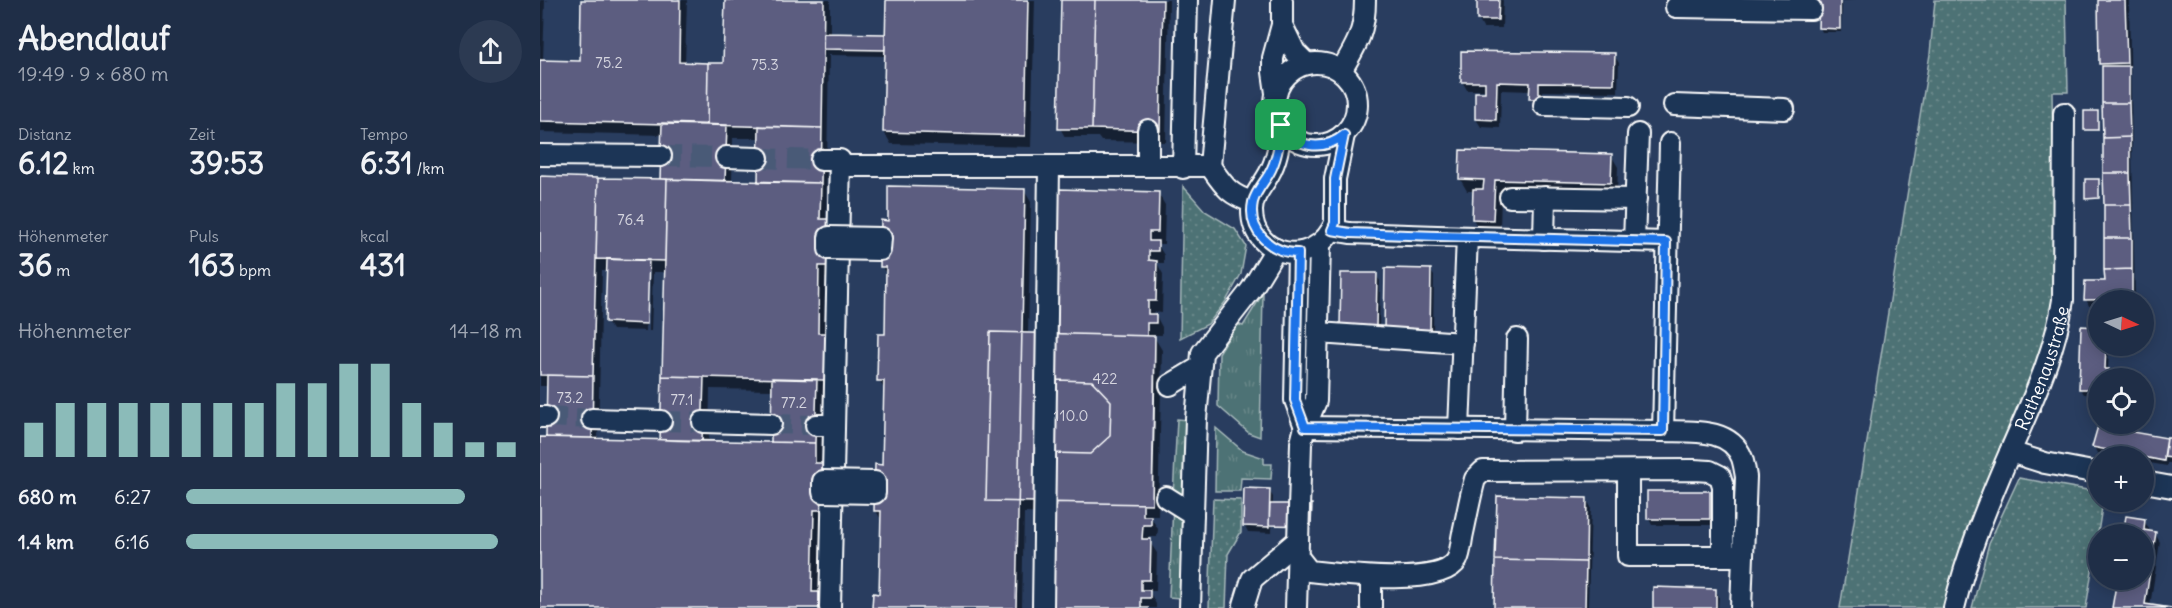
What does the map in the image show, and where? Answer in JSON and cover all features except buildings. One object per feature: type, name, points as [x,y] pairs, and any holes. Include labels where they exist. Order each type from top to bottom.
[{"type":"street","points":[[1183,168],[1187,0]]},
{"type":"street","points":[[1225,0],[1210,166],[1228,191],[1253,202]]},
{"type":"street","points":[[1282,0],[1282,25],[1273,72],[1276,93],[1275,112],[1281,125],[1293,139],[1310,145],[1330,143],[1344,135]]},
{"type":"street","points":[[1341,71],[1359,41],[1365,16],[1365,0]]},
{"type":"street","points":[[1676,7],[1811,9]]},
{"type":"street","points":[[1282,25],[1294,52],[1307,64]]},
{"type":"street","points":[[1276,93],[1288,74],[1307,64],[1326,64],[1341,71],[1352,83],[1357,98],[1355,118],[1344,135],[1337,165],[1335,223],[1326,237],[1311,250],[1298,253],[1288,253],[1265,242],[1255,228],[1252,211],[1253,202],[1275,161],[1281,125]]},
{"type":"street","points":[[1544,105],[1628,106]]},
{"type":"street","points":[[1674,105],[1784,108]]},
{"type":"street","name":"Rathenaustraße","points":[[1954,608],[1969,554],[2051,351],[2062,307],[2064,113]]},
{"type":"street","points":[[1148,130],[1148,166]]},
{"type":"street","points":[[1634,241],[1638,134]]},
{"type":"street","points":[[1663,431],[1670,143]]},
{"type":"street","points":[[540,156],[661,156]]},
{"type":"street","points":[[726,157],[758,158]]},
{"type":"street","points":[[830,608],[825,425],[831,163],[1049,167],[1183,168],[1210,166]]},
{"type":"street","points":[[1043,608],[1049,167]]},
{"type":"street","points":[[1510,197],[1636,199]]},
{"type":"street","points":[[1544,239],[1545,198]]},
{"type":"street","points":[[1326,237],[1350,233],[1666,242]]},
{"type":"street","points":[[1296,608],[1300,450],[1305,427],[1316,401],[1318,333],[1326,237]]},
{"type":"street","points":[[1459,429],[1467,237]]},
{"type":"street","points":[[1190,608],[1202,353],[1251,290],[1276,249]]},
{"type":"street","points":[[1298,253],[1295,400],[1305,427]]},
{"type":"street","points":[[1318,333],[1463,343]]},
{"type":"street","points":[[1515,430],[1517,339]]},
{"type":"street","points":[[1170,385],[1200,367]]},
{"type":"street","points":[[592,419],[661,421]]},
{"type":"street","points":[[703,422],[771,424]]},
{"type":"street","points":[[1305,427],[1710,433],[1724,438],[1734,446],[1742,458],[1746,477],[1733,556]]},
{"type":"street","points":[[2010,452],[2045,463],[2088,471]]},
{"type":"street","points":[[1298,549],[1309,570],[1371,577],[1411,576],[1444,571],[1458,559],[1475,478],[1483,471],[1710,471],[1720,476],[1723,486],[1742,608]]},
{"type":"street","points":[[1628,471],[1628,556],[1733,556]]},
{"type":"street","points":[[2154,484],[2172,487]]},
{"type":"street","points":[[1166,497],[1193,513]]},
{"type":"street","points":[[1244,605],[1252,579],[1298,549]]},
{"type":"street","points":[[1371,577],[1371,608]]},
{"type":"green space","points":[[1935,0],[2066,0],[2068,92],[2052,92],[2055,300],[2049,334],[1945,608],[1840,608],[1930,54]]},
{"type":"green space","points":[[1183,186],[1205,211],[1235,229],[1246,246],[1241,274],[1226,301],[1208,324],[1180,338]]},
{"type":"green space","points":[[1263,293],[1260,437],[1249,433],[1218,406],[1219,353],[1237,324],[1243,326]]},
{"type":"green space","points":[[1177,419],[1188,420],[1185,503],[1173,497]]},
{"type":"green space","points":[[1216,428],[1243,451],[1264,458],[1264,464],[1272,464],[1271,479],[1241,478],[1240,491],[1215,491]]},
{"type":"green space","points":[[2019,478],[2088,490],[2088,512],[2101,512],[2099,524],[2088,524],[2089,590],[2086,608],[1972,608],[1989,543]]},
{"type":"green space","points":[[1213,499],[1241,500],[1241,532],[1228,554],[1226,608],[1209,608]]},
{"type":"green space","points":[[1173,504],[1184,513],[1180,598],[1169,597]]},
{"type":"tunnel","points":[[661,156],[726,157]]},
{"type":"tunnel","points":[[758,158],[821,160]]},
{"type":"tunnel","points":[[546,417],[592,419]]},
{"type":"tunnel","points":[[661,421],[703,422]]},
{"type":"tunnel","points":[[771,424],[816,425]]},
{"type":"route","points":[[1281,125],[1293,139],[1303,144],[1318,146],[1330,143],[1344,135],[1335,179],[1335,223],[1332,230],[1350,233],[1666,242],[1663,431],[1305,427],[1295,400],[1298,253],[1280,251],[1265,242],[1255,228],[1252,211],[1256,194],[1275,161],[1281,125]]}]
